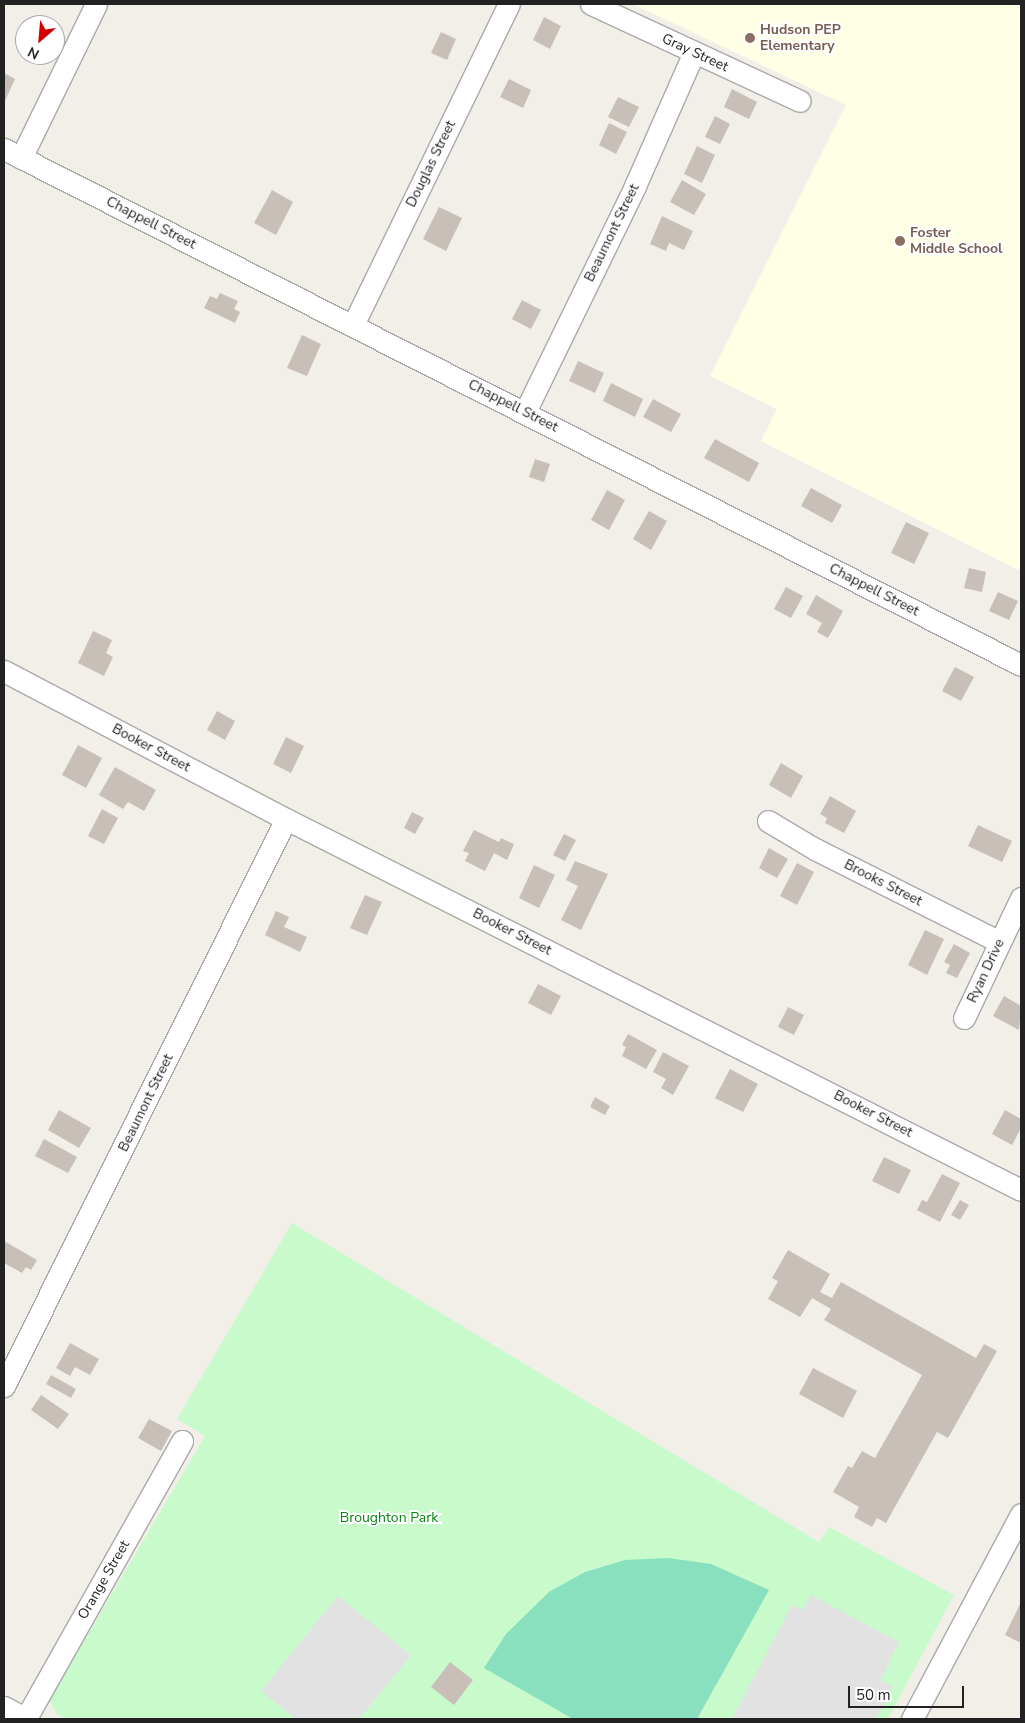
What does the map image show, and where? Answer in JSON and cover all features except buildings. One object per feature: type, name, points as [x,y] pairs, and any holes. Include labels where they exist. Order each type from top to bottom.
[{"type":"street","points":[[12,153],[96,4]]},
{"type":"street","name":"Douglas Street","points":[[353,325],[509,4]]},
{"type":"street","name":"Gray Street","points":[[591,4],[800,101]]},
{"type":"street","name":"Beaumont Street","points":[[525,412],[635,186],[694,52]]},
{"type":"street","name":"Chappell Street","points":[[12,153],[1021,665]]},
{"type":"street","name":"Booker Street","points":[[4,671],[286,820],[1021,1190]]},
{"type":"street","name":"Beaumont Street","points":[[4,1386],[286,820]]},
{"type":"street","name":"Brooks Street","points":[[768,821],[815,849],[1000,942]]},
{"type":"street","name":"Ryan Drive","points":[[964,1018],[1021,898]]},
{"type":"street","name":"Orange Street","points":[[26,1719],[182,1441]]},
{"type":"street","points":[[912,1719],[1021,1514]]},
{"type":"street","points":[[4,1708],[26,1719]]},
{"type":"shaded area","name":"Foster Middle School","points":[[633,4],[1021,4],[1021,571],[761,441],[777,409],[710,376],[846,105]]},
{"type":"shaded area","points":[[811,1595],[899,1642],[881,1680],[893,1686],[876,1719],[732,1719],[792,1605],[803,1610]]},
{"type":"shaded area","points":[[338,1596],[411,1655],[359,1719],[296,1719],[261,1691]]},
{"type":"green space","name":"Broughton Park","points":[[292,1223],[819,1542],[829,1527],[954,1595],[888,1719],[67,1719],[57,1714],[49,1700],[205,1436],[177,1419]]},
{"type":"green space","points":[[668,1558],[711,1564],[769,1590],[697,1719],[573,1719],[484,1668],[506,1634],[549,1592],[585,1572],[625,1560]]},
{"type":"place","name":"Hudson PEP Elementary","points":[[750,38]]},
{"type":"place","name":"Foster Middle School","points":[[900,241]]}]
